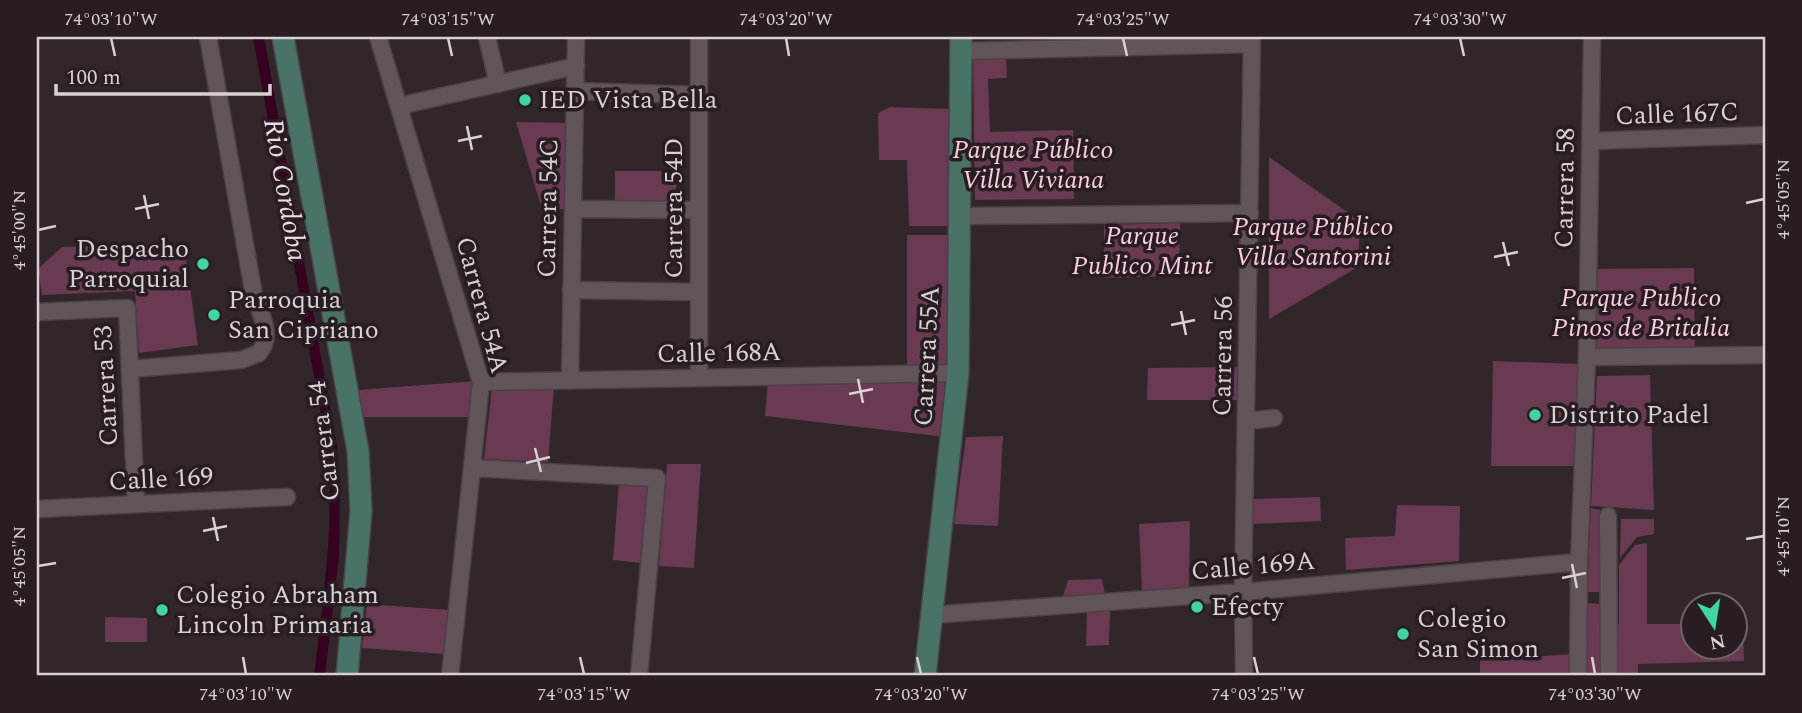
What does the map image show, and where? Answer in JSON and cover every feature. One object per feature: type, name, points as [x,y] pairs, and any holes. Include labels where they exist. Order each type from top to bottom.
[{"type":"street","points":[[130,369],[241,360],[259,353],[264,348],[266,331],[254,295],[208,37]]},
{"type":"street","name":"Carrera 54","points":[[283,37],[353,416],[360,477],[358,560],[348,676]]},
{"type":"street","name":"Carrera 54A","points":[[378,37],[481,382],[450,676]]},
{"type":"street","points":[[487,37],[498,84]]},
{"type":"street","name":"Carrera 54C","points":[[570,381],[576,37]]},
{"type":"street","name":"Carrera 54D","points":[[698,37],[699,378]]},
{"type":"street","name":"Carrera 58","points":[[1578,676],[1592,37]]},
{"type":"street","points":[[961,44],[1252,40]]},
{"type":"street","name":"Carrera 56","points":[[1244,676],[1252,40]]},
{"type":"street","name":"Carrera 55A","points":[[925,676],[958,373],[961,44]]},
{"type":"street","points":[[399,106],[576,66]]},
{"type":"street","points":[[575,91],[699,95]]},
{"type":"street","name":"Calle 167C","points":[[1590,141],[1765,135]]},
{"type":"street","points":[[573,209],[699,210]]},
{"type":"street","points":[[959,216],[1250,213]]},
{"type":"street","points":[[572,290],[699,292]]},
{"type":"street","name":"Carrera 53","points":[[37,313],[127,308],[136,504]]},
{"type":"street","points":[[1587,357],[1764,355]]},
{"type":"street","name":"Calle 168A","points":[[481,382],[958,373]]},
{"type":"street","points":[[1246,421],[1274,418]]},
{"type":"street","points":[[472,468],[657,478],[639,676]]},
{"type":"street","name":"Calle 169","points":[[37,509],[287,497]]},
{"type":"street","points":[[1608,516],[1608,676]]},
{"type":"street","name":"Calle 169A","points":[[931,615],[1243,592],[1580,562]]},
{"type":"street","points":[[1579,596],[1608,599]]},
{"type":"green space","name":"Parque Público Villa Viviana","points":[[1006,56],[1007,78],[988,79],[990,132],[1073,130],[1074,199],[975,200],[973,57]]},
{"type":"green space","points":[[890,107],[950,109],[948,226],[909,226],[907,160],[879,160],[878,113]]},
{"type":"green space","points":[[516,122],[569,123],[566,209],[542,210]]},
{"type":"green space","name":"Parque Público Villa Santorini","points":[[1269,157],[1360,221],[1358,267],[1269,319]]},
{"type":"green space","points":[[615,171],[676,171],[676,201],[615,201]]},
{"type":"green space","name":"Parque Publico Mint","points":[[1180,223],[1179,276],[1104,278],[1104,225]]},
{"type":"green space","points":[[907,235],[951,235],[950,365],[907,368]]},
{"type":"green space","points":[[165,243],[185,251],[198,345],[139,353],[135,291],[42,295],[38,269],[62,247]]},
{"type":"green space","name":"Parque Publico Pinos de Britalia","points":[[1694,268],[1695,357],[1587,357],[1588,269]]},
{"type":"green space","name":"Distrito Padel","points":[[1493,361],[1579,364],[1577,466],[1491,466]]},
{"type":"green space","points":[[1241,367],[1241,400],[1147,400],[1148,368]]},
{"type":"green space","points":[[1650,375],[1654,510],[1591,506],[1597,376]]},
{"type":"green space","points":[[951,377],[946,437],[765,416],[768,381]]},
{"type":"green space","points":[[476,381],[469,417],[362,417],[357,390]]},
{"type":"green space","points":[[554,386],[548,462],[484,459],[492,388]]},
{"type":"green space","points":[[1003,436],[998,526],[954,524],[966,437]]},
{"type":"green space","points":[[667,464],[701,464],[694,568],[659,566]]},
{"type":"green space","points":[[619,481],[649,483],[642,563],[613,560]]},
{"type":"green space","points":[[1320,497],[1321,521],[1253,524],[1252,499]]},
{"type":"green space","points":[[1397,505],[1460,506],[1459,561],[1346,570],[1345,538],[1395,536]]},
{"type":"green space","points":[[1591,508],[1600,510],[1603,535],[1601,592],[1587,592]]},
{"type":"green space","points":[[1621,519],[1654,519],[1654,534],[1637,537],[1620,558]]},
{"type":"green space","points":[[1190,521],[1189,589],[1142,591],[1139,524]]},
{"type":"green space","points":[[1647,543],[1647,624],[1680,624],[1680,660],[1744,661],[1638,664],[1638,676],[1610,676],[1608,624],[1619,624],[1619,565],[1635,545]]},
{"type":"green space","points":[[1102,579],[1105,594],[1063,596],[1068,580]]},
{"type":"green space","points":[[1585,603],[1603,604],[1605,676],[1584,676]]},
{"type":"green space","points":[[367,604],[449,610],[444,654],[362,648]]},
{"type":"green space","points":[[1110,610],[1109,645],[1086,646],[1087,611]]},
{"type":"green space","points":[[105,617],[147,618],[147,642],[105,642]]},
{"type":"green space","points":[[1574,654],[1573,676],[1480,676],[1480,660]]},
{"type":"water","name":"Rio Cordoba","points":[[253,37],[264,37],[337,446],[340,482],[339,555],[325,676],[314,676],[329,534],[327,448]]},
{"type":"place","name":"IED Vista Bella","points":[[525,100]]},
{"type":"place","name":"Despacho Parroquial","points":[[203,264]]},
{"type":"place","name":"Parroquia San Cipriano","points":[[214,315]]},
{"type":"place","name":"Distrito Padel","points":[[1535,415]]},
{"type":"place","name":"Efecty","points":[[1197,607]]},
{"type":"place","name":"Colegio Abraham Lincoln Primaria","points":[[162,610]]},
{"type":"place","name":"Colegio San Simon","points":[[1403,634]]}]
